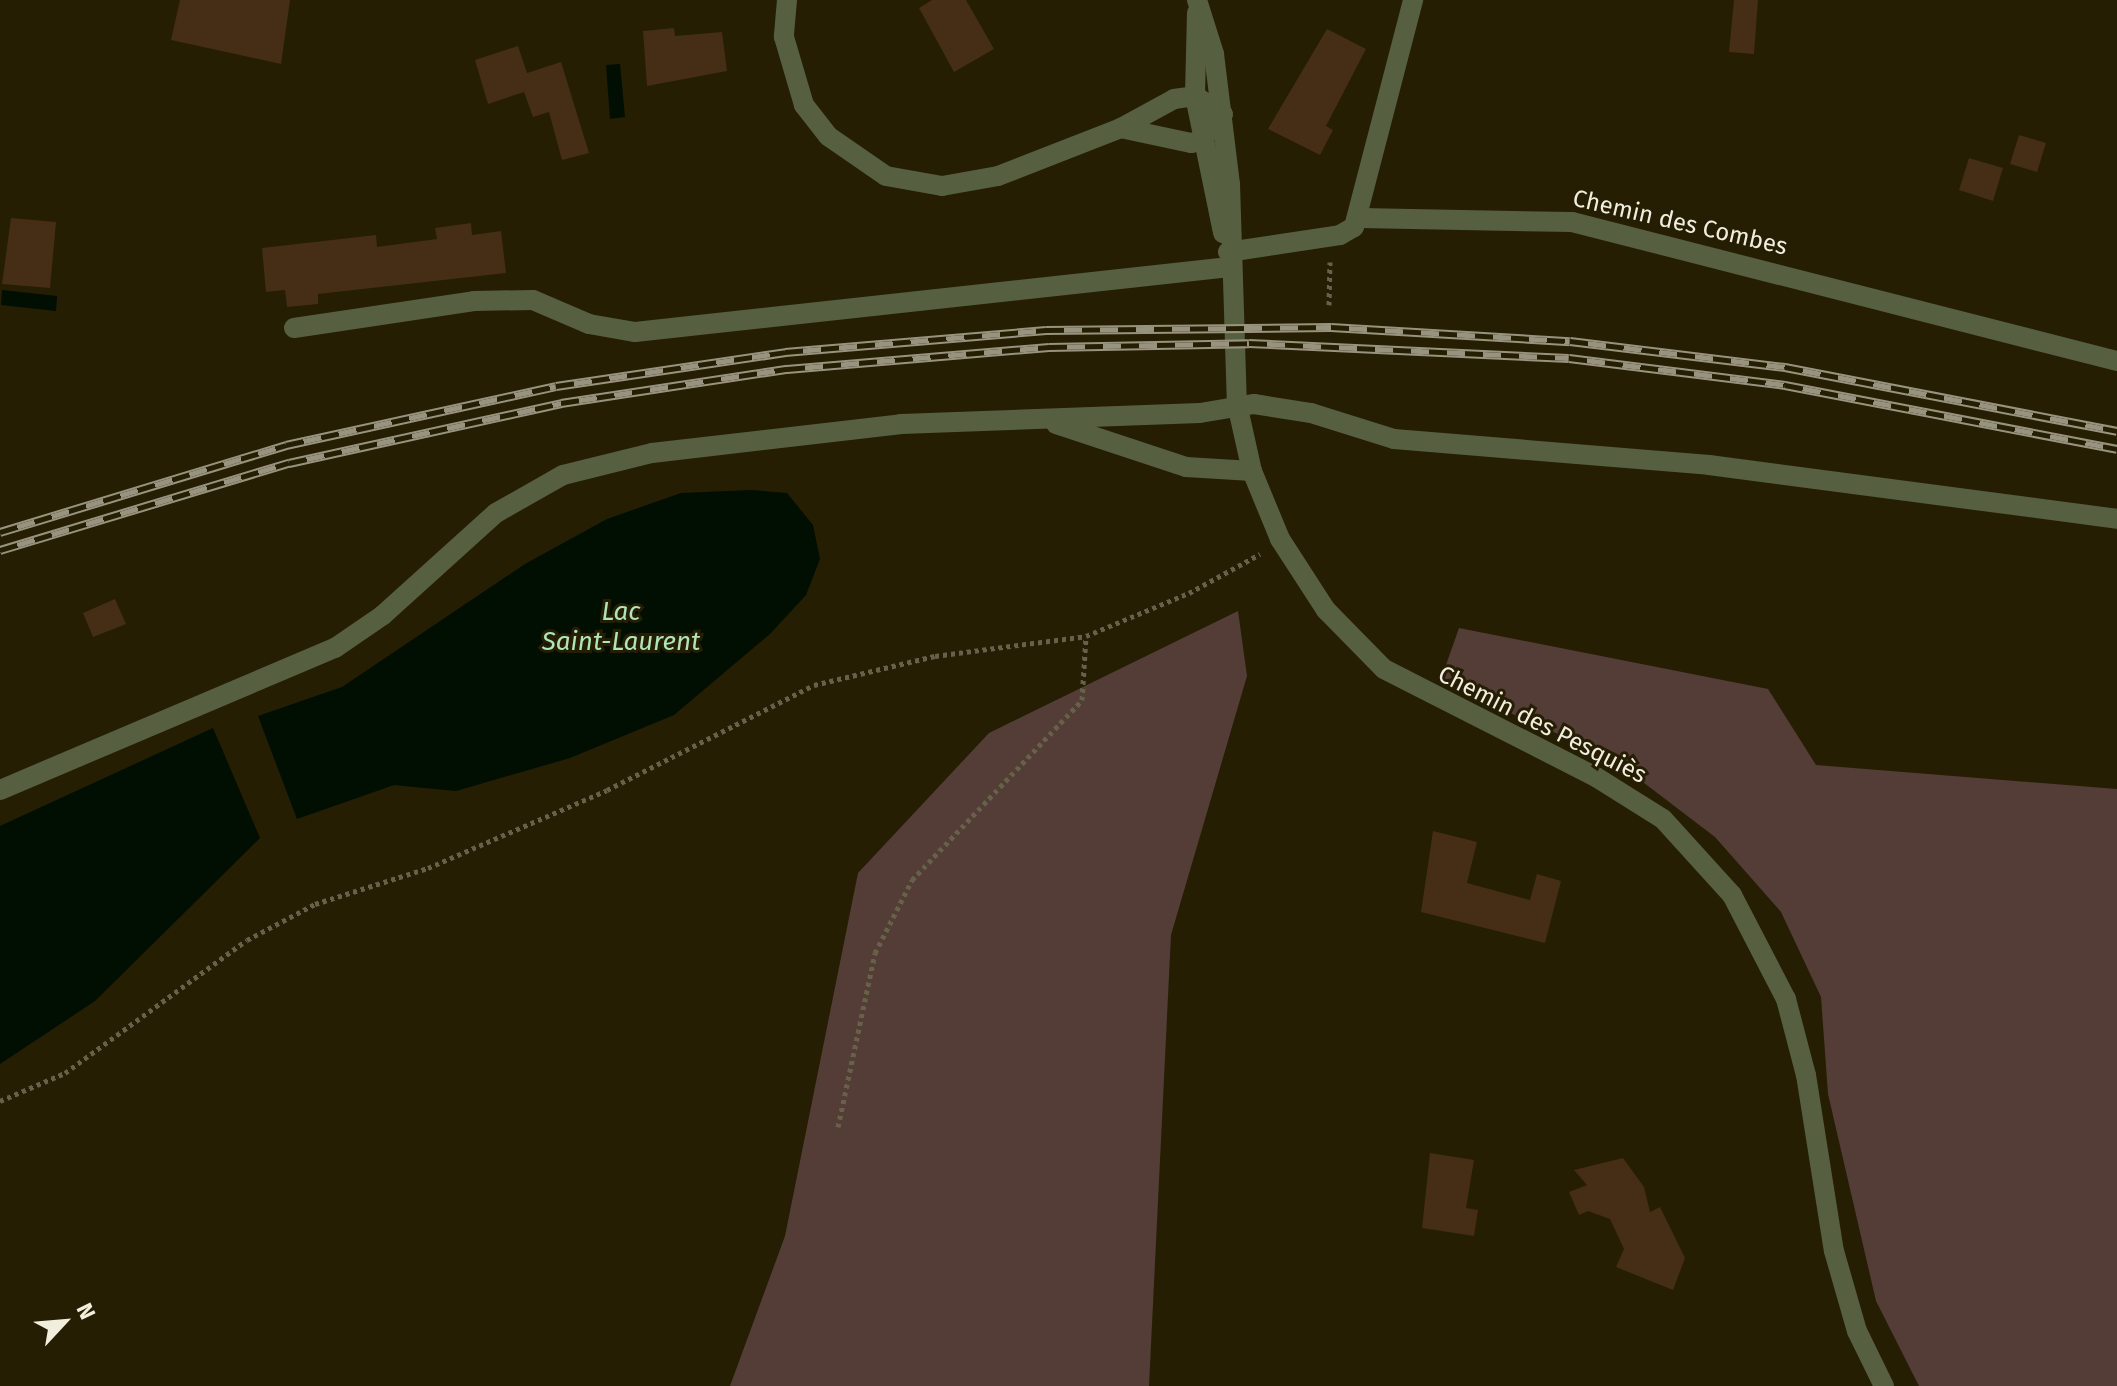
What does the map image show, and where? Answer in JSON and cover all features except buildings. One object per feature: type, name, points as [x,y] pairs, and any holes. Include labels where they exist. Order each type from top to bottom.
[{"type":"street","points":[[787,0],[784,37],[804,105],[828,136],[886,176],[914,185],[968,184],[1121,128],[1148,108],[1195,96],[1223,114],[1201,141],[1121,128]]},
{"type":"street","points":[[294,328],[474,301],[533,300],[589,324],[635,332],[1229,259],[1340,235],[1360,218],[1413,0]]},
{"type":"street","name":"Chemin des Pesquiès","points":[[1198,2],[1195,96],[1201,141],[1229,259]]},
{"type":"street","name":"Chemin des Pesquiès","points":[[1198,2],[1223,114],[1237,404],[1252,471],[1304,581],[1350,639],[1430,697],[1596,777],[1663,819],[1732,895],[1786,999],[1806,1075],[1834,1251],[1857,1331],[1884,1386]]},
{"type":"street","name":"Chemin des Combes","points":[[1360,218],[1572,222],[2117,361]]},
{"type":"street","points":[[0,790],[335,648],[383,615],[496,513],[563,475],[652,453],[901,424],[1049,421],[1200,413],[1237,404],[1311,413],[1394,439],[1709,465],[2117,519]]},
{"type":"street","points":[[1049,421],[1186,467],[1252,471]]},
{"type":"path","points":[[1329,305],[1330,281]]},
{"type":"path","points":[[0,1101],[65,1073],[247,940],[315,904],[428,868],[607,790],[814,685],[935,656],[1086,636],[1189,593],[1262,553],[1267,550],[1262,539]]},
{"type":"path","points":[[838,1127],[875,953],[912,880],[1082,700],[1086,636]]},
{"type":"shaded area","points":[[1238,611],[1247,676],[1171,935],[1149,1386],[730,1386],[785,1236],[858,873],[989,733]]},
{"type":"shaded area","points":[[1459,628],[1768,689],[1816,765],[2117,789],[2117,1386],[1919,1386],[1876,1301],[1828,1094],[1821,997],[1781,912],[1715,837],[1610,757],[1440,682]]},
{"type":"water","points":[[620,64],[625,117],[610,119],[606,65]]},
{"type":"water","points":[[2,290],[57,296],[56,311],[1,305]]},
{"type":"water","name":"Lac Saint-Laurent","points":[[751,490],[787,493],[813,525],[820,559],[806,595],[770,634],[674,715],[570,758],[456,791],[394,785],[297,819],[258,716],[342,687],[525,564],[607,519],[681,493]]},
{"type":"water","points":[[213,728],[260,838],[95,1001],[0,1064],[0,826]]},
{"type":"railway","points":[[0,532],[286,445],[556,386],[785,352],[1046,330],[1331,327],[1570,341],[1785,367],[2117,431]]},
{"type":"railway","points":[[0,550],[289,463],[561,403],[787,369],[1049,347],[1249,343],[1569,358],[1785,385],[2117,449]]}]
